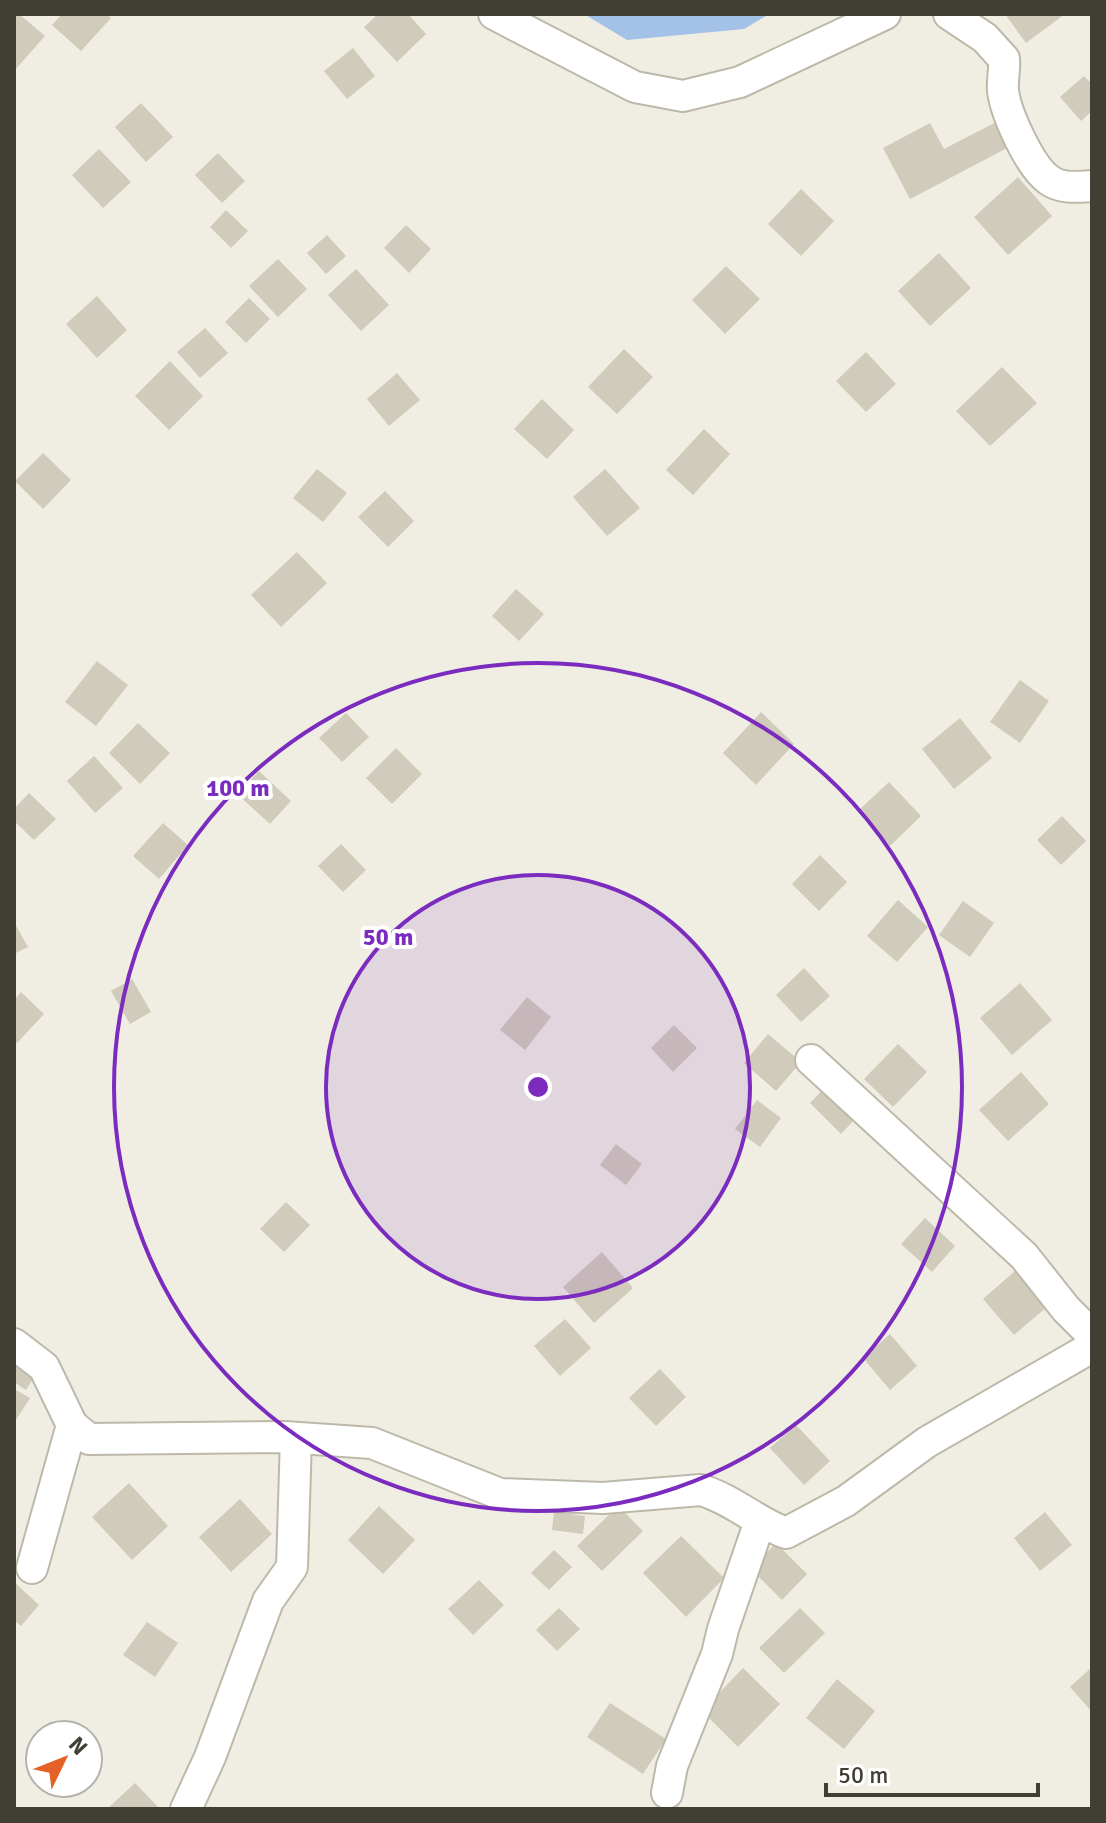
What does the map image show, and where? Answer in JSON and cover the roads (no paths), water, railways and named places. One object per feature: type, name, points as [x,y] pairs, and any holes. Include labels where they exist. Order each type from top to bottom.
[{"type":"street","points":[[494,14],[635,87],[683,96],[740,82],[885,14]]},
{"type":"street","points":[[949,14],[985,38],[1004,59],[1003,91],[1015,128],[1031,160],[1048,180],[1063,186],[1092,186]]},
{"type":"street","points":[[811,1060],[1024,1256],[1066,1309],[1092,1331]]},
{"type":"street","points":[[14,1344],[44,1367],[72,1425],[89,1439],[296,1438],[372,1443],[500,1494],[603,1498],[701,1490],[715,1494],[786,1533],[846,1501],[927,1442],[1092,1347]]},
{"type":"street","points":[[32,1568],[72,1425]]},
{"type":"street","points":[[186,1809],[210,1757],[268,1601],[292,1567],[296,1438]]},
{"type":"street","points":[[667,1793],[672,1766],[717,1654],[760,1521]]},
{"type":"water","points":[[584,14],[769,14],[744,29],[627,40]]}]
